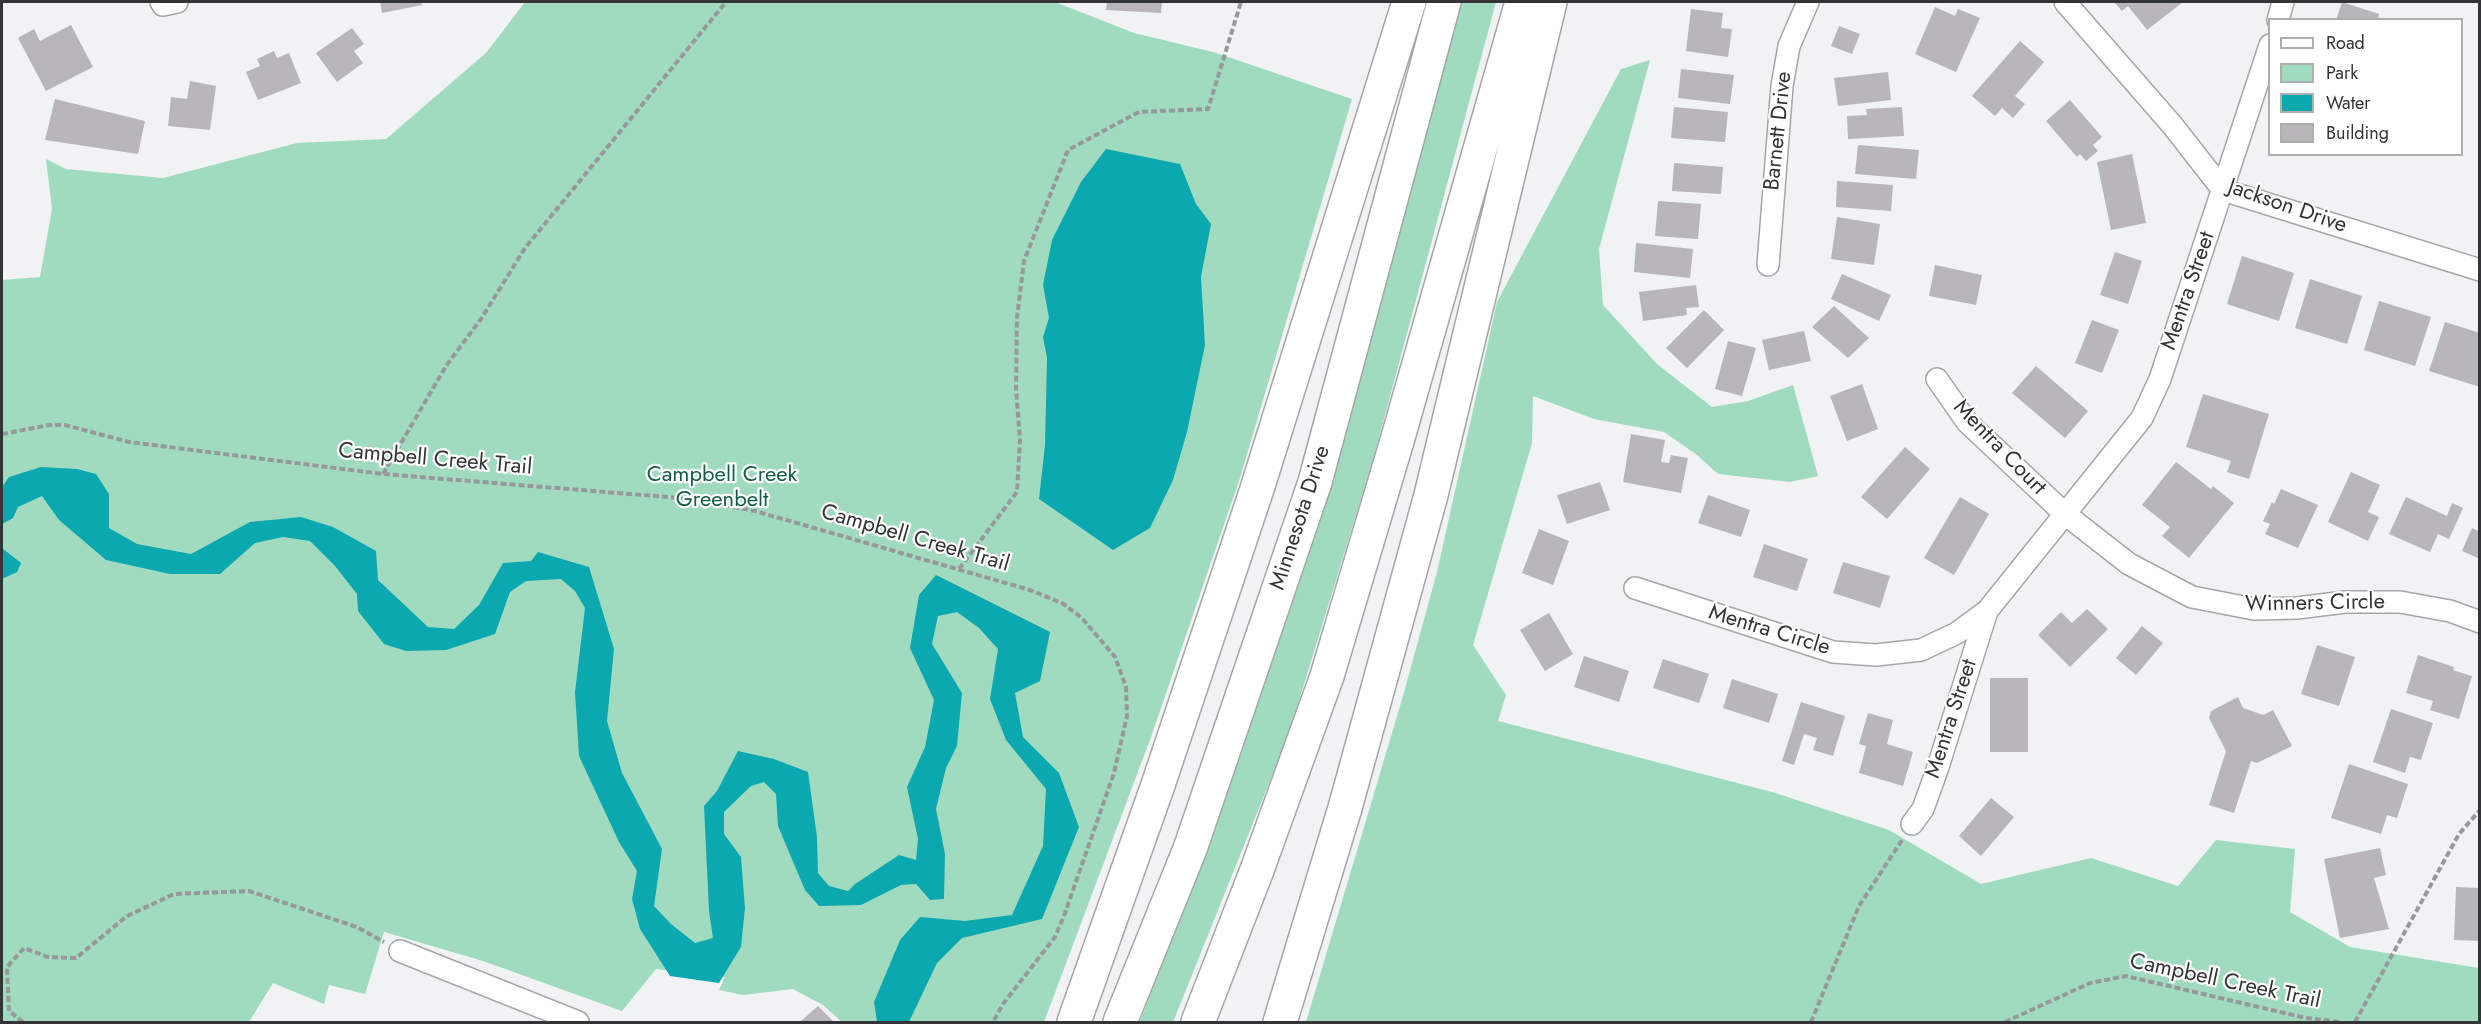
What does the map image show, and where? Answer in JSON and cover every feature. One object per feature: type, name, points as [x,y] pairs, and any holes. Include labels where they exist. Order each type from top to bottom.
[{"type":"highway","points":[[1075,1020],[1162,774],[1253,500],[1409,2]]},
{"type":"highway","name":"Minnesota Drive","points":[[1120,1023],[1190,849],[1315,482],[1444,2]]},
{"type":"highway","points":[[1198,1023],[1257,870],[1327,676],[1522,2]]},
{"type":"highway","points":[[1280,1023],[1345,808],[1431,495],[1550,2]]},
{"type":"street","points":[[161,2],[163,5],[177,2]]},
{"type":"street","name":"Barnett Drive","points":[[1768,265],[1782,86],[1789,46],[1808,2]]},
{"type":"street","name":"Jackson Drive","points":[[2065,2],[2173,126],[2223,190],[2480,270]]},
{"type":"street","points":[[2279,18],[2283,2]]},
{"type":"street","name":"Mentra Street","points":[[2065,514],[2142,418],[2160,379],[2268,51]]},
{"type":"street","name":"Mentra Court","points":[[1937,379],[1967,422],[2065,514]]},
{"type":"street","name":"Mentra Circle","points":[[1635,588],[1833,652],[1876,655],[1921,650],[1957,633],[1987,611],[2065,514]]},
{"type":"street","name":"Winners Circle","points":[[2065,514],[2129,564],[2193,597],[2254,609],[2297,608],[2345,602],[2400,602],[2450,611],[2480,622]]},
{"type":"street","name":"Mentra Street","points":[[1912,824],[1923,809],[1987,611]]},
{"type":"street","points":[[400,951],[578,1023]]},
{"type":"path","points":[[383,474],[446,366],[481,319],[525,248],[726,2]]},
{"type":"path","points":[[959,569],[1017,492],[1020,440],[1016,388],[1017,317],[1024,261],[1068,150],[1139,112],[1208,109],[1241,2]]},
{"type":"path","name":"Campbell Creek Trail","points":[[2,434],[49,425],[65,425],[129,442],[383,474],[692,499],[755,511],[959,569],[1062,603],[1082,618],[1115,657],[1126,687],[1124,735],[1086,859],[1055,937],[1003,1004],[993,1023]]},
{"type":"path","points":[[2355,1023],[2459,834],[2480,810]]},
{"type":"path","points":[[1811,1023],[1859,906],[1912,824]]},
{"type":"path","points":[[23,1023],[9,1011],[8,967],[24,948],[48,957],[76,958],[127,916],[174,894],[249,891],[357,927],[400,951]]},
{"type":"path","name":"Campbell Creek Trail","points":[[2005,1023],[2090,983],[2126,975],[2306,1018],[2340,1023]]},
{"type":"green space","name":"Campbell Creek Greenbelt","points":[[525,2],[1055,2],[1134,33],[1213,52],[1352,99],[1240,478],[1151,737],[1044,1022],[842,1022],[823,1005],[793,989],[743,995],[719,990],[725,977],[656,969],[622,1011],[483,961],[384,932],[365,994],[329,985],[324,1004],[273,983],[249,1022],[2,1022],[2,280],[40,277],[52,209],[46,159],[66,169],[163,178],[297,143],[386,139],[486,53]]},
{"type":"green space","points":[[1459,2],[1496,2],[1373,460],[1288,736],[1173,1022],[1140,1022],[1235,771],[1321,519]]},
{"type":"green space","points":[[1650,60],[1599,249],[1603,305],[1657,364],[1712,407],[1748,401],[1793,385],[1818,476],[1790,482],[1718,474],[1697,455],[1664,432],[1594,419],[1533,396],[1532,443],[1473,645],[1506,695],[1498,721],[1772,792],[1889,830],[1981,884],[2091,858],[2178,886],[2216,840],[2295,849],[2290,912],[2350,947],[2479,968],[2479,1022],[1306,1022],[1403,696],[1437,572],[1497,302],[1621,69]]},
{"type":"water","points":[[1106,149],[1180,164],[1196,204],[1211,224],[1201,277],[1205,345],[1187,432],[1173,480],[1150,528],[1113,550],[1039,499],[1045,445],[1047,358],[1043,337],[1049,318],[1043,285],[1052,240],[1081,182]]},
{"type":"water","points":[[41,467],[77,469],[96,474],[109,494],[109,528],[137,544],[191,554],[250,522],[301,517],[333,527],[376,551],[378,580],[428,627],[454,629],[479,605],[503,563],[531,561],[538,552],[589,567],[614,649],[607,721],[622,773],[662,849],[654,906],[671,924],[695,943],[713,938],[709,911],[704,806],[717,791],[738,751],[774,759],[808,772],[817,837],[818,873],[829,886],[848,891],[899,855],[916,860],[918,839],[907,787],[925,747],[934,700],[910,648],[919,595],[936,575],[1050,632],[1040,681],[1015,693],[1023,737],[1059,773],[1079,827],[1042,919],[962,938],[937,963],[909,1022],[877,1022],[874,1002],[900,940],[920,917],[965,921],[1012,915],[1043,846],[1046,789],[1006,740],[990,699],[998,649],[979,628],[957,612],[938,616],[932,644],[962,693],[957,746],[946,768],[936,809],[945,854],[944,899],[930,900],[916,884],[901,885],[861,905],[819,906],[805,890],[778,826],[776,794],[764,782],[751,786],[724,812],[724,834],[741,857],[745,908],[741,947],[719,983],[670,976],[640,929],[632,899],[637,871],[619,842],[579,756],[575,692],[585,608],[575,591],[561,579],[526,581],[510,592],[495,634],[446,650],[406,651],[384,644],[358,611],[357,594],[335,566],[310,541],[283,537],[255,543],[220,574],[170,574],[106,560],[59,520],[42,496],[18,507],[13,518],[2,524],[2,487],[9,477]]},
{"type":"water","points":[[2,548],[21,563],[17,572],[2,579]]},
{"type":"building","points":[[380,2],[421,2],[422,5],[382,13]]},
{"type":"building","points":[[1107,2],[1162,2],[1161,13],[1106,10]]},
{"type":"building","points":[[2114,2],[2183,2],[2147,30],[2128,6],[2122,11]]},
{"type":"building","points":[[2342,2],[2379,14],[2378,18],[2337,18]]},
{"type":"building","points":[[1935,7],[1955,16],[1958,9],[1980,18],[1956,72],[1915,54]]},
{"type":"building","points":[[1691,9],[1723,13],[1721,28],[1732,29],[1728,57],[1686,51]]},
{"type":"building","points":[[71,25],[93,67],[46,91],[18,38],[34,29],[40,41]]},
{"type":"building","points":[[1839,26],[1860,34],[1852,54],[1831,46]]},
{"type":"building","points":[[352,28],[364,44],[354,51],[363,63],[337,82],[316,53]]},
{"type":"building","points":[[2020,41],[2044,62],[2015,96],[2025,104],[2013,118],[2002,108],[1995,116],[1972,96]]},
{"type":"building","points":[[274,51],[277,58],[289,53],[301,83],[258,100],[246,72],[260,66],[257,59]]},
{"type":"building","points":[[1681,69],[1734,75],[1730,104],[1678,98]]},
{"type":"building","points":[[1888,72],[1891,100],[1838,106],[1834,78]]},
{"type":"building","points":[[190,81],[216,86],[210,130],[168,126],[171,97],[187,99]]},
{"type":"building","points":[[55,99],[145,121],[138,154],[45,140]]},
{"type":"building","points":[[2070,100],[2102,137],[2093,145],[2098,151],[2086,161],[2080,154],[2077,157],[2046,121]]},
{"type":"building","points":[[1674,107],[1728,112],[1725,142],[1671,138]]},
{"type":"building","points":[[1902,107],[1904,136],[1848,139],[1847,116],[1867,115],[1866,109]]},
{"type":"building","points":[[1858,145],[1919,150],[1916,179],[1855,174]]},
{"type":"building","points":[[2132,154],[2146,223],[2111,230],[2097,162]]},
{"type":"building","points":[[1674,163],[1723,167],[1721,194],[1672,191]]},
{"type":"building","points":[[1837,181],[1893,185],[1891,211],[1836,207]]},
{"type":"building","points":[[1658,201],[1701,204],[1698,239],[1655,236]]},
{"type":"building","points":[[1837,217],[1880,224],[1874,265],[1831,259]]},
{"type":"building","points":[[1636,243],[1693,249],[1690,278],[1634,272]]},
{"type":"building","points":[[2115,252],[2142,261],[2128,304],[2100,295]]},
{"type":"building","points":[[2242,256],[2294,273],[2279,321],[2227,304]]},
{"type":"building","points":[[1935,265],[1982,275],[1976,305],[1929,296]]},
{"type":"building","points":[[1842,274],[1891,295],[1879,321],[1831,299]]},
{"type":"building","points":[[2310,279],[2362,296],[2347,344],[2295,328]]},
{"type":"building","points":[[1696,285],[1699,307],[1686,308],[1687,315],[1643,321],[1639,292]]},
{"type":"building","points":[[2379,301],[2431,317],[2415,366],[2364,350]]},
{"type":"building","points":[[1834,306],[1869,338],[1848,358],[1812,327]]},
{"type":"building","points":[[1704,310],[1724,330],[1687,368],[1666,348]]},
{"type":"building","points":[[2092,320],[2119,330],[2102,373],[2075,363]]},
{"type":"building","points":[[2445,322],[2480,333],[2480,387],[2429,371]]},
{"type":"building","points":[[1804,331],[1811,361],[1769,370],[1762,340]]},
{"type":"building","points":[[1728,341],[1756,348],[1742,396],[1715,389]]},
{"type":"building","points":[[2036,366],[2088,411],[2065,438],[2012,393]]},
{"type":"building","points":[[1862,384],[1878,429],[1847,441],[1830,396]]},
{"type":"building","points":[[2203,394],[2269,414],[2249,479],[2227,472],[2231,461],[2186,447]]},
{"type":"building","points":[[1631,434],[1665,440],[1661,462],[1669,463],[1671,455],[1688,458],[1681,493],[1623,482]]},
{"type":"building","points":[[1905,447],[1930,469],[1887,519],[1861,497]]},
{"type":"building","points":[[2176,462],[2211,489],[2213,486],[2234,503],[2189,558],[2162,536],[2170,527],[2142,505]]},
{"type":"building","points":[[2351,472],[2380,485],[2368,512],[2379,517],[2368,541],[2328,522]]},
{"type":"building","points":[[1600,482],[1610,510],[1567,524],[1557,495]]},
{"type":"building","points":[[2281,489],[2318,505],[2298,548],[2265,534],[2270,524],[2263,521]]},
{"type":"building","points":[[1708,495],[1750,510],[1741,537],[1698,523]]},
{"type":"building","points":[[1960,497],[1989,514],[1954,575],[1924,558]]},
{"type":"building","points":[[2406,497],[2447,516],[2452,503],[2463,508],[2449,539],[2438,534],[2430,552],[2389,534]]},
{"type":"building","points":[[2472,528],[2480,532],[2480,559],[2462,551]]},
{"type":"building","points":[[1539,529],[1569,541],[1553,585],[1522,573]]},
{"type":"building","points":[[1764,544],[1808,559],[1797,591],[1753,577]]},
{"type":"building","points":[[1843,562],[1890,576],[1880,608],[1833,593]]},
{"type":"building","points":[[2087,609],[2108,629],[2070,667],[2038,635],[2061,612],[2072,623]]},
{"type":"building","points":[[1549,613],[1573,654],[1545,671],[1520,630]]},
{"type":"building","points":[[2142,626],[2163,643],[2136,675],[2116,658]]},
{"type":"building","points":[[2317,645],[2355,657],[2339,706],[2301,694]]},
{"type":"building","points":[[2418,655],[2454,667],[2453,670],[2472,676],[2459,719],[2430,710],[2433,701],[2406,693]]},
{"type":"building","points":[[1584,656],[1629,671],[1619,702],[1574,687]]},
{"type":"building","points":[[1663,659],[1709,674],[1699,703],[1653,688]]},
{"type":"building","points":[[1990,678],[2028,678],[2028,752],[1990,752]]},
{"type":"building","points":[[1732,679],[1778,694],[1769,723],[1723,708]]},
{"type":"building","points":[[2238,697],[2243,708],[2263,715],[2273,710],[2292,746],[2257,763],[2251,761],[2234,813],[2209,805],[2226,751],[2209,718],[2211,711]]},
{"type":"building","points":[[1801,702],[1845,716],[1833,756],[1813,750],[1817,738],[1804,734],[1794,765],[1782,761]]},
{"type":"building","points":[[2391,709],[2433,723],[2421,760],[2410,757],[2405,773],[2373,762]]},
{"type":"building","points":[[1868,713],[1893,720],[1887,744],[1913,752],[1903,786],[1859,773],[1866,746],[1859,744]]},
{"type":"building","points":[[2349,764],[2408,784],[2397,818],[2387,815],[2381,834],[2331,818]]},
{"type":"building","points":[[1991,798],[2014,817],[1981,856],[1959,836]]},
{"type":"building","points":[[2380,848],[2386,875],[2374,878],[2389,929],[2340,938],[2324,859]]},
{"type":"building","points":[[2456,887],[2480,888],[2480,941],[2454,940]]},
{"type":"building","points":[[818,1006],[834,1022],[800,1022]]}]
